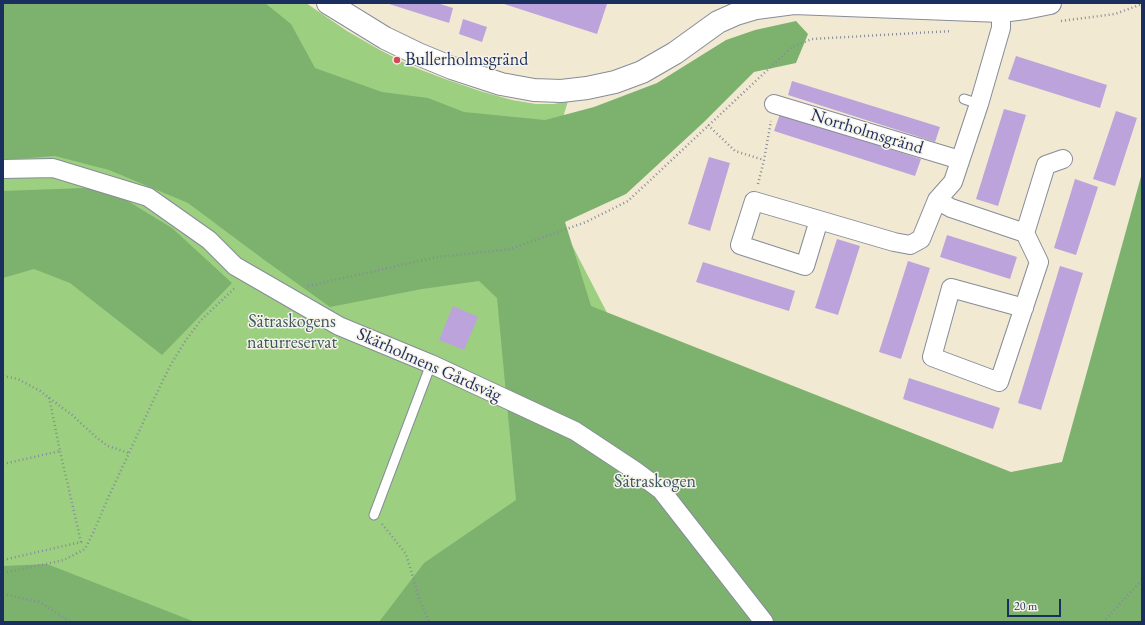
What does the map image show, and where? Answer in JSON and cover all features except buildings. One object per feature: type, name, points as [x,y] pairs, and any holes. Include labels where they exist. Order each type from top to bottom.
[{"type":"street","points":[[340,6],[385,38],[452,68],[500,84],[534,90],[561,91],[608,84],[642,72],[675,53],[718,22],[736,14],[756,8],[794,3],[1001,11],[1025,8],[1052,12]]},
{"type":"street","points":[[819,220],[805,266],[740,246],[754,201],[819,220],[894,242],[910,245],[921,239],[937,200],[953,182],[960,160],[972,101],[1001,28],[1001,11]]},
{"type":"street","name":"Norrholmsgränd","points":[[774,104],[960,160]]},
{"type":"street","points":[[1024,308],[951,288],[932,357],[999,382],[1024,308],[1039,262],[1025,233],[1046,166],[1063,159]]},
{"type":"street","name":"Skärholmens Gårdsväg","points":[[3,169],[53,168],[148,196],[209,240],[235,266],[339,326],[431,364],[575,431],[634,470],[661,490],[764,622]]},
{"type":"street","points":[[937,200],[951,208],[1025,233]]},
{"type":"lane","points":[[374,515],[431,364]]},
{"type":"path","points":[[1052,12],[1115,14],[1142,4]]},
{"type":"path","points":[[280,292],[438,257],[511,249],[586,222],[628,201],[792,47],[812,39],[954,31]]},
{"type":"path","points":[[754,201],[764,160],[774,104]]},
{"type":"path","points":[[708,126],[736,151],[764,160]]},
{"type":"path","points":[[3,573],[64,560],[85,549],[171,364],[201,320],[251,275]]},
{"type":"path","points":[[3,376],[18,379],[40,391],[72,415],[108,446],[130,453]]},
{"type":"path","points":[[3,560],[82,542],[49,398]]},
{"type":"path","points":[[3,464],[60,451]]},
{"type":"path","points":[[374,515],[406,554],[419,598],[429,622]]},
{"type":"path","points":[[1103,622],[1142,580]]},
{"type":"path","points":[[3,594],[39,602],[71,622]]},
{"type":"green space","name":"Sätraskogens naturreservat","points":[[3,3],[306,3],[347,31],[380,50],[411,66],[445,79],[512,100],[536,104],[554,104],[568,101],[542,187],[632,361],[1142,605],[1142,622],[3,622]]},
{"type":"green space","name":"Sätraskogen","points":[[3,3],[265,3],[291,24],[315,68],[382,92],[428,98],[464,112],[545,120],[594,107],[657,83],[726,40],[755,30],[796,21],[808,34],[796,63],[754,72],[704,122],[626,194],[565,222],[591,306],[1011,472],[1062,462],[1142,173],[1142,622],[379,622],[424,563],[516,500],[497,298],[479,281],[422,289],[330,307],[188,203],[109,170],[55,156],[3,160]]},
{"type":"green space","points":[[84,188],[118,195],[172,228],[232,283],[162,355],[70,283],[34,269],[3,278],[3,191]]},
{"type":"green space","points":[[47,564],[195,622],[3,622],[3,566]]},
{"type":"place","name":"Bullerholmsgränd","points":[[397,60]]}]
